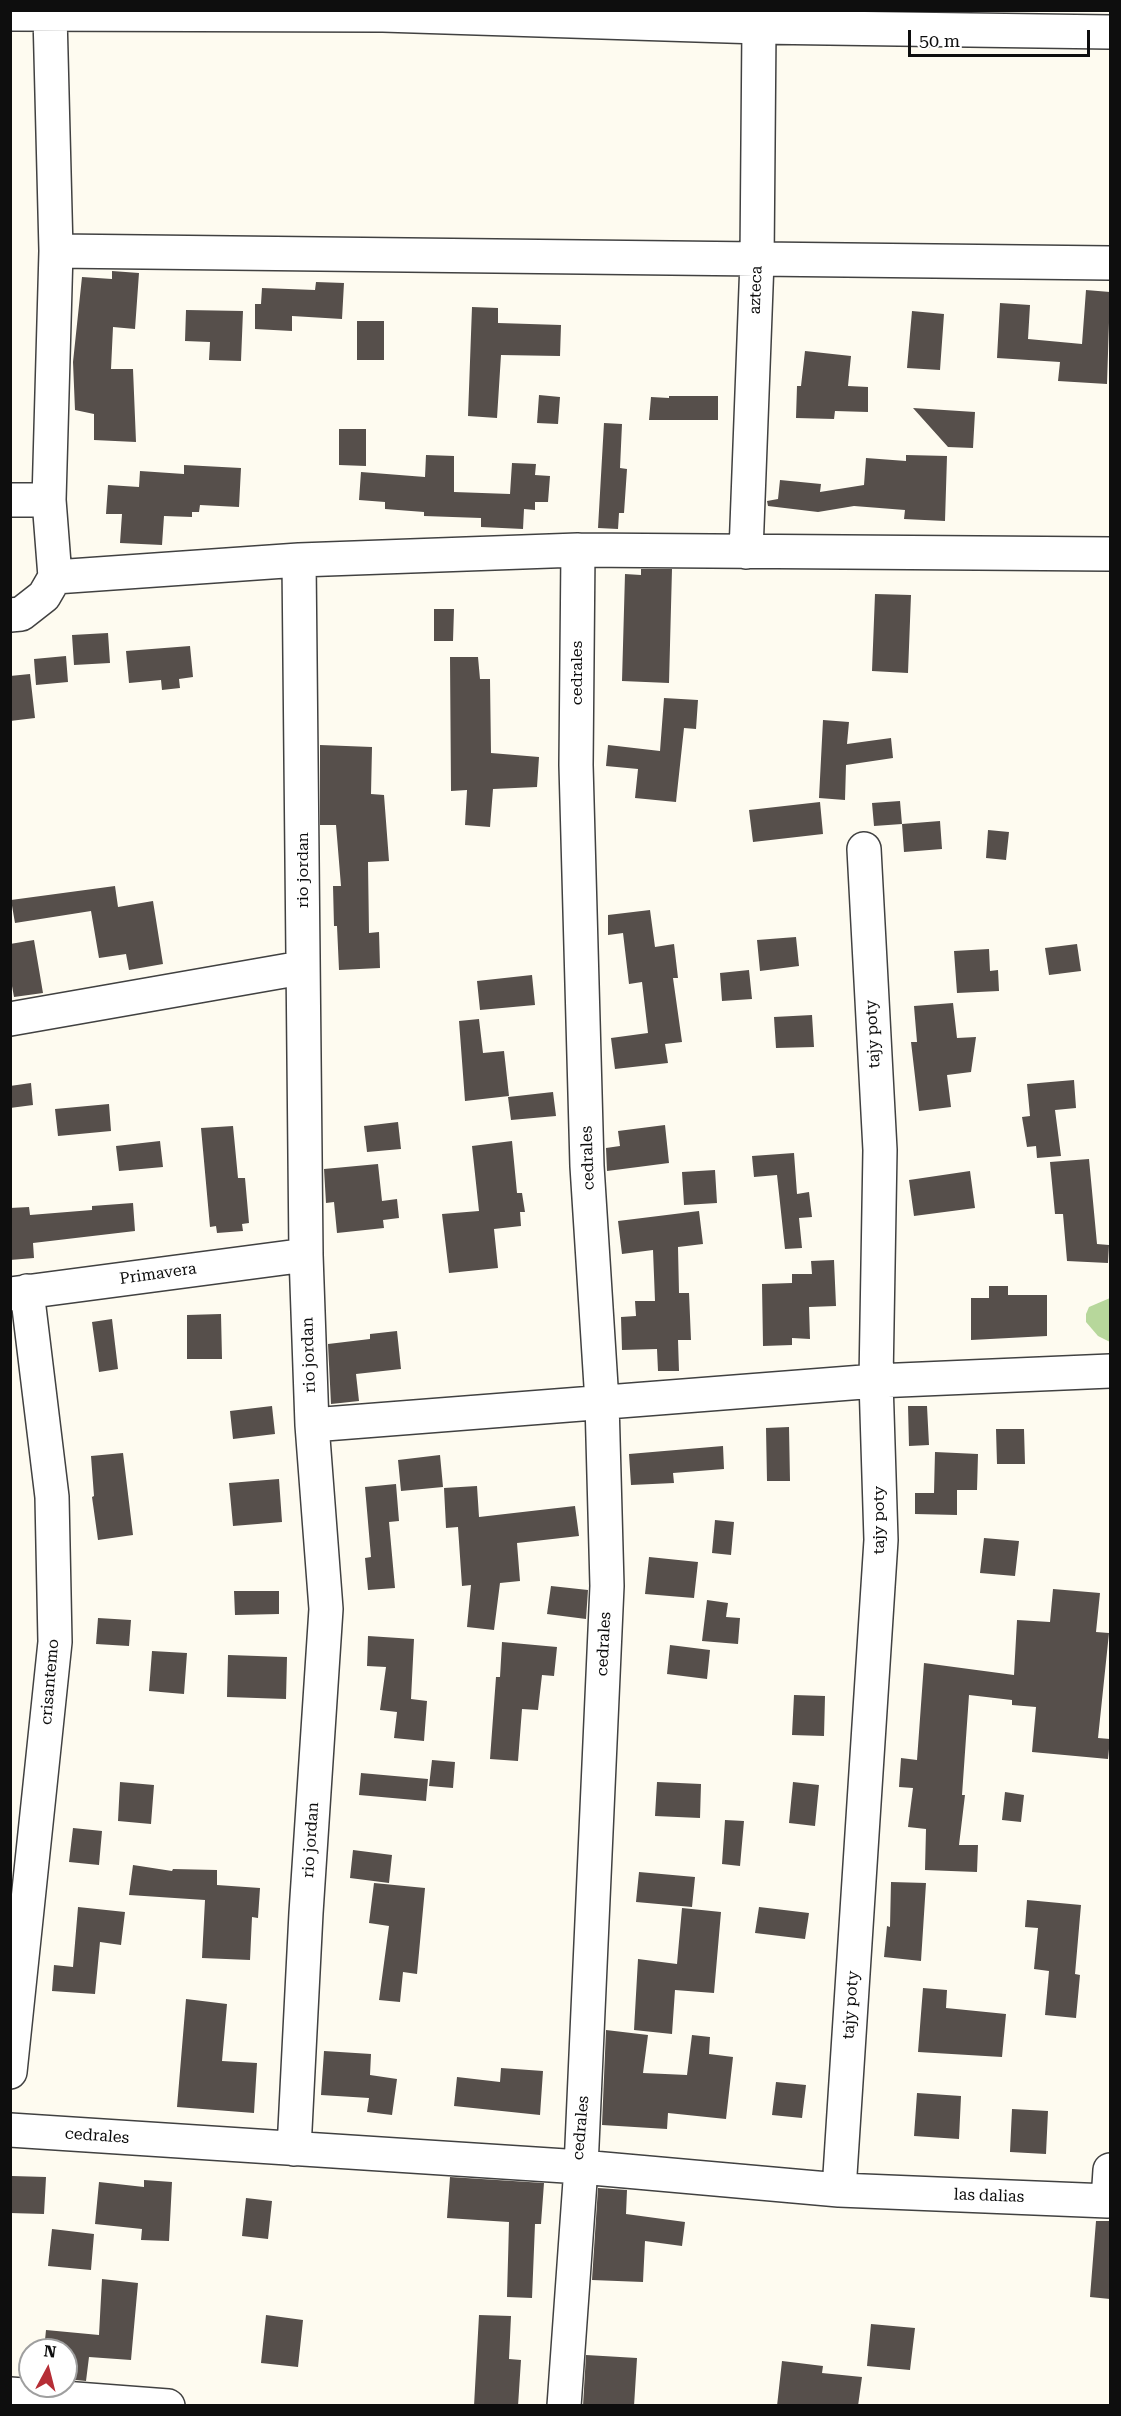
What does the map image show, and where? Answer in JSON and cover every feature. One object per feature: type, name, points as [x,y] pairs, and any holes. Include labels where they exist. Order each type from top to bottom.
[{"type":"street","points":[[10,14],[170,13],[677,18],[759,27],[912,20],[1110,32]]},
{"type":"street","points":[[10,615],[21,614],[44,596],[56,577],[50,500],[56,251],[50,15]]},
{"type":"street","name":"azteca","points":[[746,552],[757,261],[759,27]]},
{"type":"street","points":[[56,251],[757,261],[1110,263]]},
{"type":"street","points":[[10,500],[50,500]]},
{"type":"street","points":[[56,577],[299,560],[578,550],[963,551],[1110,554]]},
{"type":"street","name":"cedrales","points":[[10,2130],[581,2167],[607,1586],[602,1402],[587,1166],[576,765],[578,550]]},
{"type":"street","name":"rio jordan","points":[[294,2149],[306,1913],[326,1609],[312,1425],[306,1255],[302,968],[304,870],[299,560]]},
{"type":"street","name":"tajy poty","points":[[839,2190],[881,1540],[876,1381],[880,1150],[864,849]]},
{"type":"street","points":[[10,1019],[302,968]]},
{"type":"street","name":"Primavera","points":[[19,1292],[306,1255]]},
{"type":"street","name":"crisantemo","points":[[10,2072],[55,1642],[52,1497],[19,1292]]},
{"type":"street","points":[[312,1425],[876,1381],[1110,1371]]},
{"type":"street","points":[[564,2406],[581,2167]]},
{"type":"street","name":"las dalias","points":[[581,2167],[839,2190],[1110,2191]]},
{"type":"street","points":[[10,2394],[168,2406]]},
{"type":"green space","points":[[1110,1298],[1110,1342],[1098,1336],[1086,1322],[1086,1314],[1089,1307]]},
{"type":"building","points":[[112,271],[139,273],[135,329],[113,327],[111,369],[133,369],[136,442],[94,440],[94,414],[75,410],[73,362],[82,277],[112,279]]},
{"type":"building","points":[[316,282],[344,283],[342,319],[292,316],[292,331],[255,329],[255,304],[261,304],[262,288],[315,290]]},
{"type":"building","points":[[1086,290],[1110,292],[1107,384],[1058,381],[1060,362],[997,358],[1000,303],[1030,305],[1028,339],[1082,344]]},
{"type":"building","points":[[472,307],[498,308],[498,323],[561,325],[560,356],[501,355],[497,418],[468,416]]},
{"type":"building","points":[[186,310],[243,311],[241,361],[209,360],[210,342],[185,341]]},
{"type":"building","points":[[912,311],[944,314],[940,370],[907,368]]},
{"type":"building","points":[[357,321],[384,321],[384,360],[357,360]]},
{"type":"building","points":[[805,351],[851,356],[848,386],[868,387],[868,412],[835,411],[834,419],[796,418],[797,386],[801,386]]},
{"type":"building","points":[[539,395],[560,397],[558,424],[537,423]]},
{"type":"building","points":[[669,396],[718,396],[718,420],[649,420],[651,397],[669,398]]},
{"type":"building","points":[[913,408],[975,412],[973,448],[948,447]]},
{"type":"building","points":[[604,423],[622,424],[620,468],[627,469],[624,513],[619,513],[618,529],[598,528]]},
{"type":"building","points":[[339,429],[366,429],[366,466],[339,465]]},
{"type":"building","points":[[426,455],[454,456],[454,492],[510,494],[512,463],[536,464],[535,475],[550,476],[548,502],[535,502],[535,510],[524,509],[523,529],[481,527],[481,518],[424,516],[424,512],[385,509],[385,502],[359,500],[361,472],[425,477]]},
{"type":"building","points":[[906,455],[947,456],[945,521],[904,519],[905,510],[854,506],[818,512],[768,506],[767,501],[778,499],[780,480],[821,484],[820,492],[864,485],[866,458],[906,461]]},
{"type":"building","points":[[184,465],[241,468],[239,507],[200,505],[199,512],[192,512],[192,517],[164,516],[162,545],[120,543],[122,514],[106,514],[108,485],[139,487],[140,471],[184,474]]},
{"type":"building","points":[[641,569],[672,569],[669,683],[622,681],[625,574],[641,575]]},
{"type":"building","points":[[875,594],[911,595],[908,673],[872,671]]},
{"type":"building","points":[[434,609],[454,609],[453,641],[434,641]]},
{"type":"building","points":[[108,633],[110,663],[74,665],[72,635]]},
{"type":"building","points":[[190,646],[193,677],[179,679],[180,688],[162,690],[161,680],[129,683],[126,651]]},
{"type":"building","points":[[66,656],[68,682],[36,685],[34,659]]},
{"type":"building","points":[[450,657],[478,657],[480,679],[490,679],[491,753],[539,757],[537,787],[493,789],[490,827],[465,825],[467,790],[451,791]]},
{"type":"building","points":[[30,674],[35,718],[10,721],[10,676]]},
{"type":"building","points":[[664,698],[698,700],[696,729],[684,728],[676,802],[635,798],[638,769],[606,766],[608,745],[660,751]]},
{"type":"building","points":[[823,720],[849,722],[847,744],[891,738],[893,758],[846,765],[845,800],[819,798]]},
{"type":"building","points":[[320,745],[372,747],[371,794],[384,795],[389,861],[368,862],[369,933],[379,932],[380,968],[339,970],[337,926],[334,926],[333,886],[341,886],[336,825],[320,825]]},
{"type":"building","points":[[900,801],[902,824],[874,826],[872,803]]},
{"type":"building","points":[[820,802],[823,834],[753,842],[749,810]]},
{"type":"building","points":[[940,821],[942,849],[904,852],[902,824]]},
{"type":"building","points":[[988,830],[1009,832],[1006,860],[986,858]]},
{"type":"building","points":[[115,886],[118,907],[153,901],[163,964],[129,970],[126,954],[99,958],[91,911],[15,923],[11,900]]},
{"type":"building","points":[[650,910],[655,947],[674,944],[678,978],[673,978],[682,1042],[665,1044],[668,1063],[615,1069],[611,1038],[648,1033],[642,982],[629,984],[623,933],[608,935],[608,915]]},
{"type":"building","points":[[796,937],[799,966],[760,971],[757,940]]},
{"type":"building","points":[[34,940],[43,993],[14,997],[10,975],[10,944]]},
{"type":"building","points":[[1077,944],[1081,971],[1049,975],[1045,948]]},
{"type":"building","points":[[989,949],[990,971],[998,970],[999,991],[957,993],[954,951]]},
{"type":"building","points":[[749,970],[752,999],[722,1001],[720,973]]},
{"type":"building","points":[[532,975],[535,1005],[480,1010],[477,981]]},
{"type":"building","points":[[953,1003],[957,1038],[976,1037],[971,1072],[947,1075],[951,1107],[919,1111],[911,1042],[917,1042],[914,1006]]},
{"type":"building","points":[[812,1015],[814,1047],[776,1048],[774,1017]]},
{"type":"building","points":[[479,1019],[483,1053],[504,1051],[509,1096],[465,1101],[459,1021]]},
{"type":"building","points":[[1074,1080],[1076,1108],[1055,1110],[1061,1156],[1037,1158],[1036,1146],[1027,1147],[1022,1117],[1030,1116],[1027,1084]]},
{"type":"building","points":[[31,1083],[33,1105],[10,1108],[10,1086]]},
{"type":"building","points":[[553,1092],[556,1116],[511,1120],[508,1097]]},
{"type":"building","points":[[109,1104],[111,1131],[58,1136],[55,1109]]},
{"type":"building","points":[[398,1122],[401,1149],[367,1152],[364,1126]]},
{"type":"building","points":[[665,1125],[669,1163],[607,1171],[606,1148],[620,1146],[618,1131]]},
{"type":"building","points":[[233,1126],[238,1178],[245,1178],[249,1223],[242,1224],[243,1231],[217,1233],[216,1226],[210,1227],[201,1128]]},
{"type":"building","points":[[160,1141],[163,1167],[119,1171],[116,1146]]},
{"type":"building","points":[[512,1141],[517,1193],[522,1193],[525,1212],[520,1212],[521,1226],[494,1229],[498,1268],[449,1273],[442,1214],[479,1211],[472,1146]]},
{"type":"building","points":[[794,1153],[797,1194],[809,1192],[812,1217],[799,1218],[802,1248],[785,1249],[777,1175],[754,1177],[752,1156]]},
{"type":"building","points":[[1089,1159],[1097,1244],[1109,1245],[1108,1263],[1067,1261],[1063,1214],[1055,1214],[1050,1162]]},
{"type":"building","points":[[378,1164],[382,1201],[397,1199],[399,1218],[383,1220],[384,1228],[337,1233],[334,1202],[326,1203],[324,1169]]},
{"type":"building","points":[[715,1170],[717,1203],[684,1205],[682,1172]]},
{"type":"building","points":[[970,1171],[975,1208],[914,1216],[909,1180]]},
{"type":"building","points":[[133,1203],[135,1231],[33,1243],[34,1258],[10,1260],[10,1208],[29,1207],[30,1215],[92,1210],[92,1206]]},
{"type":"building","points":[[699,1211],[703,1244],[678,1247],[679,1293],[689,1293],[691,1340],[678,1340],[679,1371],[658,1371],[657,1349],[622,1350],[621,1317],[636,1316],[635,1301],[655,1301],[653,1250],[622,1254],[618,1221]]},
{"type":"building","points":[[834,1260],[836,1306],[809,1307],[810,1339],[792,1338],[792,1345],[763,1346],[762,1284],[792,1283],[792,1274],[812,1274],[811,1261]]},
{"type":"building","points":[[989,1286],[1008,1286],[1008,1295],[1047,1295],[1047,1336],[971,1340],[971,1298],[989,1298]]},
{"type":"building","points":[[221,1314],[222,1359],[187,1359],[187,1315]]},
{"type":"building","points":[[112,1319],[118,1369],[99,1372],[92,1322]]},
{"type":"building","points":[[397,1331],[401,1369],[356,1374],[359,1401],[331,1404],[328,1344],[370,1339],[370,1334]]},
{"type":"building","points":[[272,1406],[275,1434],[233,1439],[230,1411]]},
{"type":"building","points":[[908,1406],[927,1406],[929,1445],[909,1446]]},
{"type":"building","points":[[789,1427],[790,1481],[767,1481],[766,1428]]},
{"type":"building","points":[[996,1429],[1024,1429],[1025,1464],[997,1464]]},
{"type":"building","points":[[723,1446],[724,1469],[673,1473],[674,1483],[631,1485],[629,1454]]},
{"type":"building","points":[[935,1452],[978,1454],[977,1490],[957,1490],[957,1515],[915,1514],[915,1493],[934,1493]]},
{"type":"building","points":[[123,1453],[133,1535],[98,1540],[92,1497],[94,1496],[91,1456]]},
{"type":"building","points":[[440,1455],[443,1487],[401,1491],[398,1460]]},
{"type":"building","points":[[279,1479],[282,1522],[233,1526],[229,1483]]},
{"type":"building","points":[[396,1484],[399,1521],[389,1522],[395,1588],[368,1590],[365,1558],[371,1557],[365,1487]]},
{"type":"building","points":[[477,1486],[479,1517],[575,1506],[579,1536],[517,1543],[520,1581],[500,1583],[494,1630],[467,1627],[471,1585],[462,1586],[458,1527],[446,1528],[444,1488]]},
{"type":"building","points":[[715,1520],[734,1522],[731,1555],[712,1553]]},
{"type":"building","points":[[984,1538],[1019,1541],[1015,1576],[980,1573]]},
{"type":"building","points":[[649,1557],[698,1562],[694,1598],[645,1594]]},
{"type":"building","points":[[551,1586],[588,1590],[586,1619],[547,1614]]},
{"type":"building","points":[[1053,1589],[1100,1593],[1096,1632],[1109,1633],[1098,1738],[1110,1739],[1108,1759],[1032,1752],[1036,1707],[1012,1705],[1012,1700],[969,1695],[962,1795],[965,1795],[959,1845],[978,1845],[977,1872],[925,1870],[926,1829],[908,1827],[913,1788],[899,1787],[901,1758],[917,1760],[924,1663],[1014,1675],[1017,1620],[1050,1622]]},
{"type":"building","points":[[234,1591],[279,1591],[279,1614],[235,1615]]},
{"type":"building","points":[[707,1600],[728,1603],[726,1617],[740,1618],[738,1644],[702,1641]]},
{"type":"building","points":[[98,1618],[131,1620],[129,1646],[96,1644]]},
{"type":"building","points":[[368,1636],[414,1639],[411,1699],[427,1701],[424,1741],[394,1738],[397,1712],[380,1710],[386,1667],[367,1666]]},
{"type":"building","points":[[502,1642],[557,1647],[554,1676],[542,1675],[538,1710],[522,1709],[518,1761],[490,1759],[496,1677],[500,1677]]},
{"type":"building","points":[[670,1645],[710,1650],[707,1679],[667,1674]]},
{"type":"building","points":[[152,1651],[187,1653],[184,1694],[149,1691]]},
{"type":"building","points":[[228,1655],[287,1657],[286,1699],[227,1697]]},
{"type":"building","points":[[794,1695],[825,1696],[824,1736],[792,1735]]},
{"type":"building","points":[[432,1760],[455,1762],[453,1788],[429,1786]]},
{"type":"building","points":[[361,1773],[428,1779],[426,1801],[359,1795]]},
{"type":"building","points":[[120,1782],[154,1785],[151,1824],[118,1821]]},
{"type":"building","points":[[657,1782],[701,1784],[700,1818],[655,1816]]},
{"type":"building","points":[[793,1782],[819,1785],[815,1826],[789,1823]]},
{"type":"building","points":[[1005,1792],[1024,1795],[1021,1822],[1002,1820]]},
{"type":"building","points":[[725,1820],[744,1821],[740,1866],[722,1864]]},
{"type":"building","points":[[73,1828],[102,1831],[99,1865],[69,1862]]},
{"type":"building","points":[[353,1850],[392,1855],[389,1883],[350,1878]]},
{"type":"building","points":[[133,1865],[172,1871],[173,1869],[217,1870],[217,1885],[260,1888],[258,1918],[252,1917],[250,1960],[202,1958],[205,1900],[129,1895]]},
{"type":"building","points":[[639,1872],[695,1877],[692,1907],[636,1902]]},
{"type":"building","points":[[891,1882],[926,1883],[921,1961],[884,1957],[887,1926],[890,1927]]},
{"type":"building","points":[[374,1883],[425,1888],[417,1974],[403,1972],[400,2002],[379,2000],[389,1926],[369,1923]]},
{"type":"building","points":[[1027,1900],[1081,1905],[1075,1974],[1080,1975],[1076,2018],[1045,2015],[1049,1971],[1034,1969],[1038,1928],[1025,1927]]},
{"type":"building","points":[[78,1907],[125,1912],[121,1945],[100,1942],[95,1994],[52,1991],[54,1965],[73,1967]]},
{"type":"building","points":[[759,1907],[809,1913],[805,1939],[755,1933]]},
{"type":"building","points":[[682,1908],[721,1912],[714,1993],[675,1990],[672,2034],[634,2030],[638,1959],[677,1964]]},
{"type":"building","points":[[923,1988],[947,1990],[946,2008],[1006,2014],[1002,2057],[918,2052]]},
{"type":"building","points":[[186,1999],[227,2004],[222,2061],[257,2063],[254,2113],[177,2107]]},
{"type":"building","points":[[606,2030],[648,2035],[643,2073],[687,2075],[692,2035],[710,2037],[709,2054],[733,2057],[726,2119],[668,2113],[667,2129],[602,2125]]},
{"type":"building","points":[[324,2051],[371,2054],[370,2075],[397,2079],[392,2115],[367,2112],[369,2098],[321,2095]]},
{"type":"building","points":[[501,2068],[543,2071],[540,2115],[454,2106],[457,2077],[500,2082]]},
{"type":"building","points":[[776,2082],[806,2085],[802,2118],[772,2115]]},
{"type":"building","points":[[917,2093],[961,2096],[959,2139],[914,2136]]},
{"type":"building","points":[[1012,2109],[1048,2111],[1046,2154],[1010,2152]]},
{"type":"building","points":[[12,2176],[46,2177],[44,2214],[10,2213]]},
{"type":"building","points":[[450,2177],[544,2183],[541,2224],[535,2224],[532,2298],[507,2297],[509,2222],[447,2218]]},
{"type":"building","points":[[144,2180],[172,2182],[169,2241],[141,2240],[142,2229],[95,2224],[99,2182],[144,2187]]},
{"type":"building","points":[[598,2188],[627,2190],[626,2214],[685,2222],[682,2246],[645,2241],[643,2282],[592,2280]]},
{"type":"building","points":[[246,2198],[272,2201],[268,2239],[242,2236]]},
{"type":"building","points":[[1096,2221],[1110,2221],[1110,2299],[1090,2297]]},
{"type":"building","points":[[52,2229],[94,2234],[91,2270],[48,2266]]},
{"type":"building","points":[[102,2279],[138,2283],[131,2360],[89,2357],[86,2381],[78,2380],[78,2338],[45,2338],[46,2330],[99,2335]]},
{"type":"building","points":[[266,2315],[303,2320],[298,2367],[261,2363]]},
{"type":"building","points":[[479,2315],[511,2316],[509,2359],[521,2360],[518,2406],[474,2406]]},
{"type":"building","points":[[871,2324],[915,2328],[910,2370],[867,2366]]},
{"type":"building","points":[[586,2355],[637,2358],[634,2406],[583,2406]]},
{"type":"building","points":[[782,2361],[823,2366],[822,2373],[862,2377],[858,2406],[777,2406]]}]
